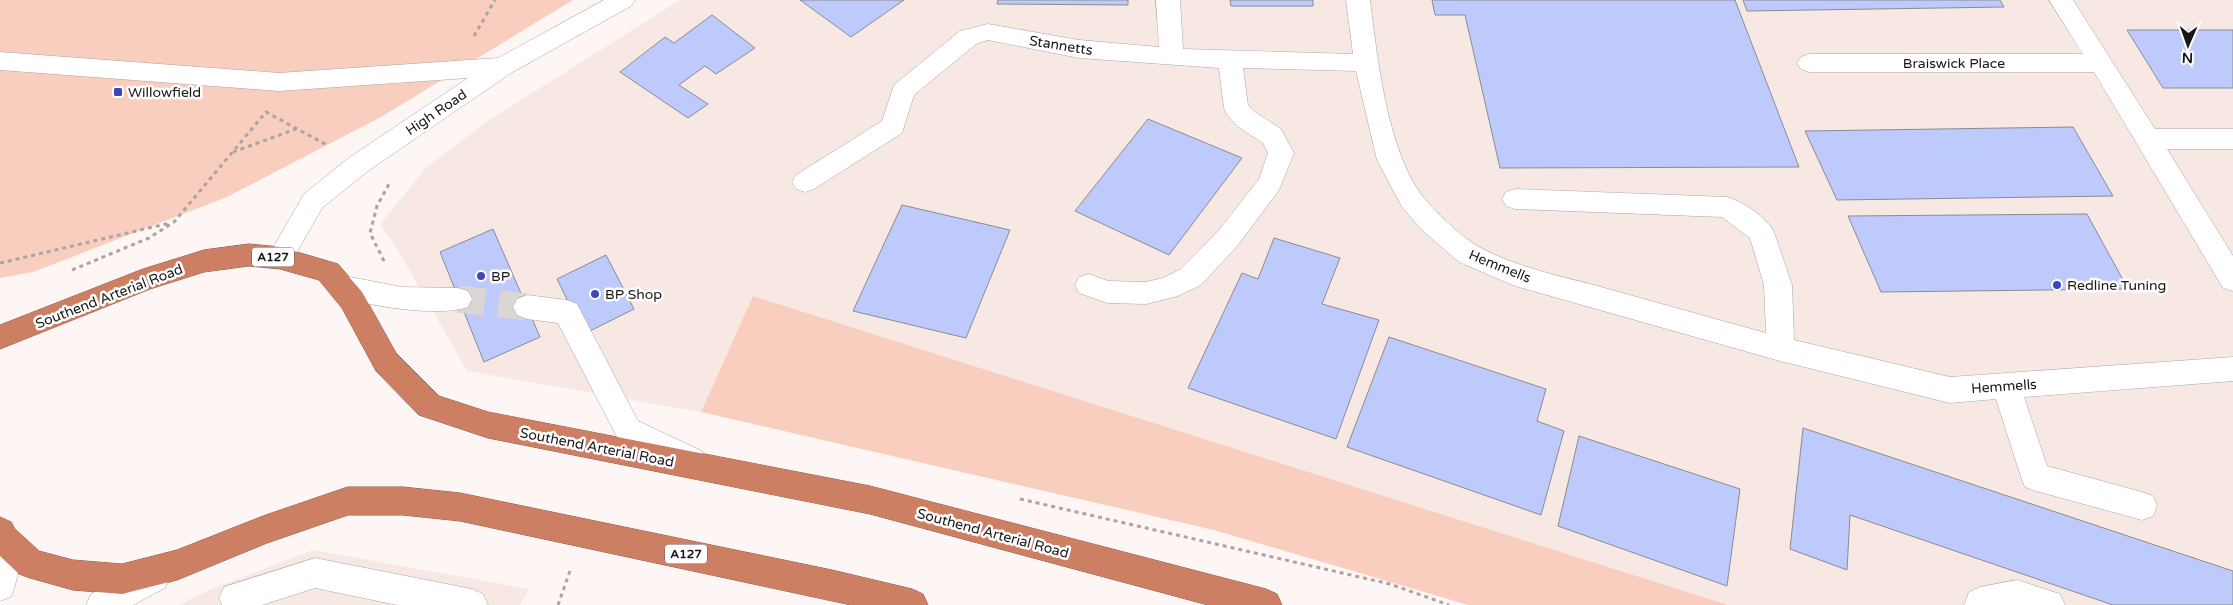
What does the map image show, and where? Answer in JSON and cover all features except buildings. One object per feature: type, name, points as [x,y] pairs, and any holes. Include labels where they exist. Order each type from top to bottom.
[{"type":"highway","name":"Southend Arterial Road","points":[[0,337],[143,280],[204,261],[249,255],[280,258],[328,272],[352,300],[386,362],[429,406],[488,425],[870,500],[1266,605]]},
{"type":"highway","name":"A127","points":[[2,535],[30,563],[73,576],[122,579],[177,565],[262,530],[348,501],[403,501],[460,507],[832,585],[912,605]]},
{"type":"street","name":"High Road","points":[[280,258],[313,201],[359,164],[502,67],[623,0]]},
{"type":"street","points":[[1168,0],[1172,57]]},
{"type":"street","name":"Hemmells","points":[[1358,0],[1366,63],[1390,160],[1411,200],[1431,223],[1468,254],[1533,280],[1780,349],[1950,390],[2233,369]]},
{"type":"street","points":[[2061,0],[2233,280]]},
{"type":"street","name":"Stannetts","points":[[805,182],[893,126],[903,91],[968,37],[988,32],[1080,50],[1172,57],[1366,63]]},
{"type":"street","points":[[1088,285],[1107,292],[1146,293],[1168,288],[1191,277],[1228,238],[1270,183],[1281,153],[1272,136],[1246,119],[1236,108],[1230,59]]},
{"type":"street","points":[[0,61],[279,82],[502,67]]},
{"type":"street","name":"Braiswick Place","points":[[1809,63],[2099,63]]},
{"type":"street","points":[[2148,139],[2233,139]]},
{"type":"street","points":[[1515,199],[1727,207],[1761,232],[1778,285],[1780,349]]},
{"type":"street","points":[[340,286],[402,298],[458,299]]},
{"type":"street","points":[[527,307],[567,312],[628,430],[703,468]]},
{"type":"street","points":[[2006,387],[2036,477],[2142,506]]},
{"type":"street","points":[[0,586],[2,535]]},
{"type":"street","points":[[102,605],[177,565]]},
{"type":"street","points":[[231,603],[315,573],[472,605]]},
{"type":"street","points":[[1980,605],[1980,603],[2017,595],[2049,605]]},
{"type":"path","points":[[70,271],[149,238],[174,222],[266,112],[325,145],[332,146]]},
{"type":"path","points":[[233,152],[296,129]]},
{"type":"path","points":[[386,181],[390,185],[377,206],[370,233],[402,298]]},
{"type":"path","points":[[0,263],[174,222]]},
{"type":"path","points":[[1015,498],[1390,584],[1449,605]]},
{"type":"path","points":[[558,605],[571,568]]},
{"type":"shaded area","points":[[0,0],[573,0],[381,117],[227,197],[33,272],[0,278]]},
{"type":"shaded area","points":[[680,0],[2233,0],[2233,605],[1728,605],[753,296],[701,412],[467,371],[395,245],[380,224],[425,169],[483,124]]},
{"type":"shaded area","points":[[753,296],[1728,605],[1468,605],[1214,530],[701,412]]},
{"type":"shaded area","points":[[313,550],[530,589],[519,605],[179,605],[209,590]]},
{"type":"tunnel","points":[[458,299],[527,307]]},
{"type":"place","name":"Willowfield","points":[[118,92]]},
{"type":"place","name":"BP","points":[[481,276]]},
{"type":"place","name":"Redline Tuning","points":[[2057,285]]},
{"type":"place","name":"BP Shop","points":[[595,294]]}]
